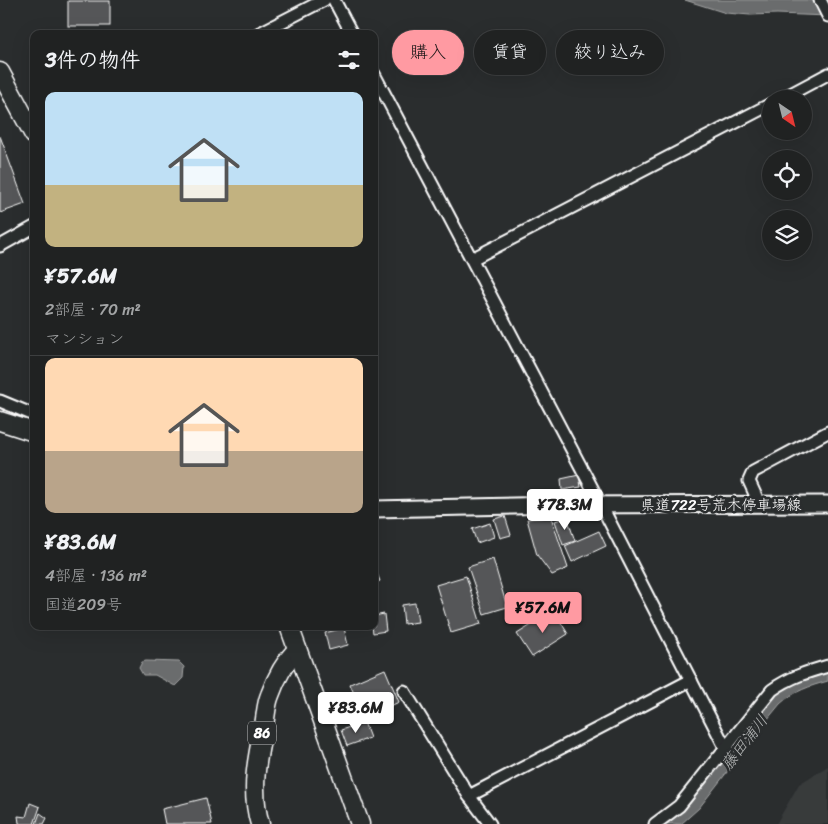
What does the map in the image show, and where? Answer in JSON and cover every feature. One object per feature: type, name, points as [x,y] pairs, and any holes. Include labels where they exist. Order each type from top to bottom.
[{"type":"main road","points":[[0,72],[30,128]]},
{"type":"main road","points":[[0,421],[30,431]]},
{"type":"main road","name":"県道722号荒木停車場線","points":[[378,509],[828,504]]},
{"type":"main road","points":[[290,630],[360,824]]},
{"type":"main road","name":"86","points":[[260,824],[256,808],[254,784],[269,696],[282,669],[297,649]]},
{"type":"street","points":[[266,30],[324,0]]},
{"type":"street","points":[[334,0],[350,30]]},
{"type":"street","points":[[820,0],[828,16]]},
{"type":"street","points":[[797,90],[828,74]]},
{"type":"street","points":[[378,82],[601,505],[725,748]]},
{"type":"street","points":[[472,259],[762,109]]},
{"type":"street","points":[[0,246],[30,229]]},
{"type":"street","points":[[0,401],[30,413]]},
{"type":"street","points":[[760,505],[749,481],[753,472],[828,432]]},
{"type":"street","points":[[655,824],[680,806],[772,690],[785,681],[803,673],[828,666]]},
{"type":"street","points":[[469,796],[691,680]]},
{"type":"street","points":[[404,691],[469,796],[490,824]]},
{"type":"shaded area","points":[[828,766],[828,824],[776,824],[799,784]]},
{"type":"water","points":[[685,0],[828,0],[828,16],[726,13]]},
{"type":"water","points":[[142,662],[179,662],[184,667],[183,678],[175,686],[155,675],[143,675],[139,668]]},
{"type":"water","name":"藤田浦川","points":[[828,670],[828,681],[797,692],[780,704],[735,759],[731,767],[699,808],[681,824],[663,824],[687,806],[726,753],[775,694],[785,686]]},
{"type":"building","points":[[68,1],[110,1],[110,26],[68,26]]},
{"type":"building","points":[[0,136],[25,204],[0,213]]},
{"type":"building","points":[[579,475],[581,487],[562,490],[561,479]]},
{"type":"building","points":[[505,516],[511,535],[500,538],[494,519]]},
{"type":"building","points":[[551,517],[568,568],[552,575],[537,555],[527,519]]},
{"type":"building","points":[[567,517],[575,541],[563,545],[555,521]]},
{"type":"building","points":[[490,523],[494,537],[477,543],[472,529]]},
{"type":"building","points":[[599,531],[606,546],[572,562],[565,546]]},
{"type":"building","points":[[493,559],[507,607],[484,614],[468,567]]},
{"type":"building","points":[[466,576],[481,624],[451,633],[436,585]]},
{"type":"building","points":[[415,603],[418,622],[404,624],[402,605]]},
{"type":"building","points":[[554,611],[568,634],[532,657],[517,634]]},
{"type":"building","points":[[384,614],[386,631],[373,633],[373,630],[378,630],[378,615]]},
{"type":"building","points":[[344,630],[348,645],[329,650],[325,633]]},
{"type":"building","points":[[385,669],[399,702],[364,718],[350,684]]},
{"type":"building","points":[[364,722],[370,738],[347,746],[341,730]]},
{"type":"building","points":[[206,798],[212,824],[165,824],[162,809]]},
{"type":"building","points":[[30,803],[40,807],[34,824],[21,824],[19,823],[18,816],[26,817]]},
{"type":"building","points":[[40,813],[47,818],[44,824],[36,824]]}]
